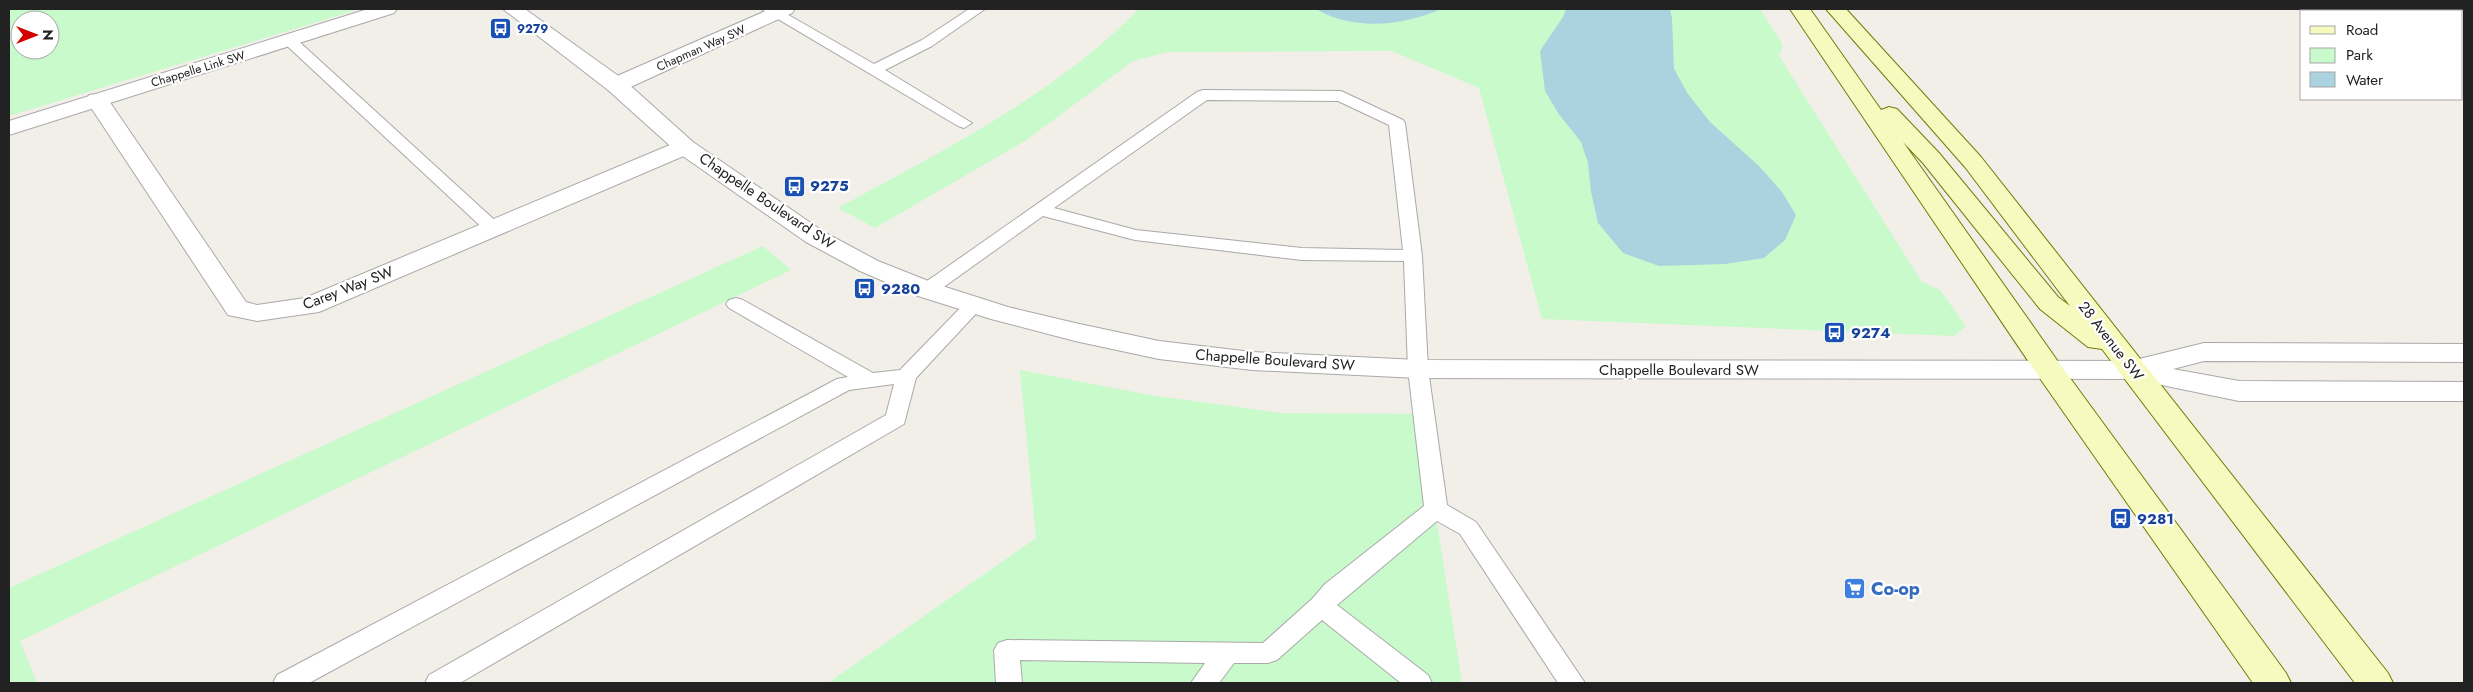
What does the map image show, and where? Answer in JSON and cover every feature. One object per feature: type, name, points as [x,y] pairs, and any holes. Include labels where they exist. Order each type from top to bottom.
[{"type":"main road","points":[[1800,9],[2050,370],[2273,683]]},
{"type":"main road","name":"28 Avenue SW","points":[[1836,9],[1973,162],[2375,683]]},
{"type":"main road","points":[[1828,50],[1930,158],[2050,302],[2133,370]]},
{"type":"street","name":"Chappelle Link SW","points":[[9,128],[387,9]]},
{"type":"street","name":"Chappelle Boulevard SW","points":[[513,9],[616,85],[685,147],[815,236],[868,266],[927,290],[974,305],[1075,332],[1159,350],[1252,361],[1418,369],[2133,370]]},
{"type":"street","name":"Chapman Way SW","points":[[616,85],[776,10]]},
{"type":"street","name":"Carey Way SW","points":[[97,100],[238,309],[257,313],[310,306],[685,147]]},
{"type":"street","points":[[2133,370],[2204,352],[2464,353]]},
{"type":"street","points":[[2133,370],[2239,391],[2464,392]]},
{"type":"lane","points":[[874,70],[927,43],[978,9]]},
{"type":"lane","points":[[776,10],[964,122]]},
{"type":"lane","points":[[289,40],[494,229]]},
{"type":"lane","points":[[927,290],[1203,95],[1341,96],[1397,122],[1414,256],[1418,369],[1436,509]]},
{"type":"lane","points":[[1040,210],[1135,235],[1302,254],[1414,256]]},
{"type":"lane","points":[[736,304],[871,381]]},
{"type":"lane","points":[[438,683],[896,419],[906,376],[974,305]]},
{"type":"lane","points":[[286,683],[844,384],[906,376]]},
{"type":"lane","points":[[1010,683],[1007,650],[1268,653],[1321,606],[1334,591],[1436,509]]},
{"type":"lane","points":[[1436,509],[1468,528],[1572,683]]},
{"type":"lane","points":[[1321,606],[1420,683]]},
{"type":"lane","points":[[1204,683],[1226,653]]},
{"type":"green space","points":[[9,9],[360,9],[9,116]]},
{"type":"green space","points":[[1139,9],[1760,9],[1783,45],[1779,56],[1922,282],[1940,290],[1966,326],[1954,336],[1542,319],[1479,88],[1392,51],[1168,52],[1133,61],[1025,141],[875,228],[838,208],[957,142],[1035,94],[1106,40]]},
{"type":"green space","points":[[763,246],[791,270],[20,641],[37,683],[9,683],[9,588]]},
{"type":"green space","points":[[1020,370],[1150,395],[1281,413],[1420,414],[1462,683],[828,683],[1036,538]]},
{"type":"water","points":[[1316,9],[1441,9],[1411,19],[1378,24],[1346,21]]},
{"type":"water","points":[[1566,9],[1670,9],[1674,69],[1688,94],[1710,122],[1760,167],[1782,192],[1796,215],[1785,240],[1764,258],[1725,264],[1659,266],[1623,253],[1598,223],[1591,192],[1588,163],[1581,142],[1558,113],[1545,91],[1540,51],[1563,17]]},
{"type":"place","name":"9279","points":[[501,29]]},
{"type":"place","name":"9275","points":[[794,186]]},
{"type":"place","name":"9280","points":[[865,289]]},
{"type":"place","name":"9274","points":[[1835,333]]},
{"type":"place","name":"9281","points":[[2121,519]]},
{"type":"place","name":"Co-op","points":[[1855,589]]}]
